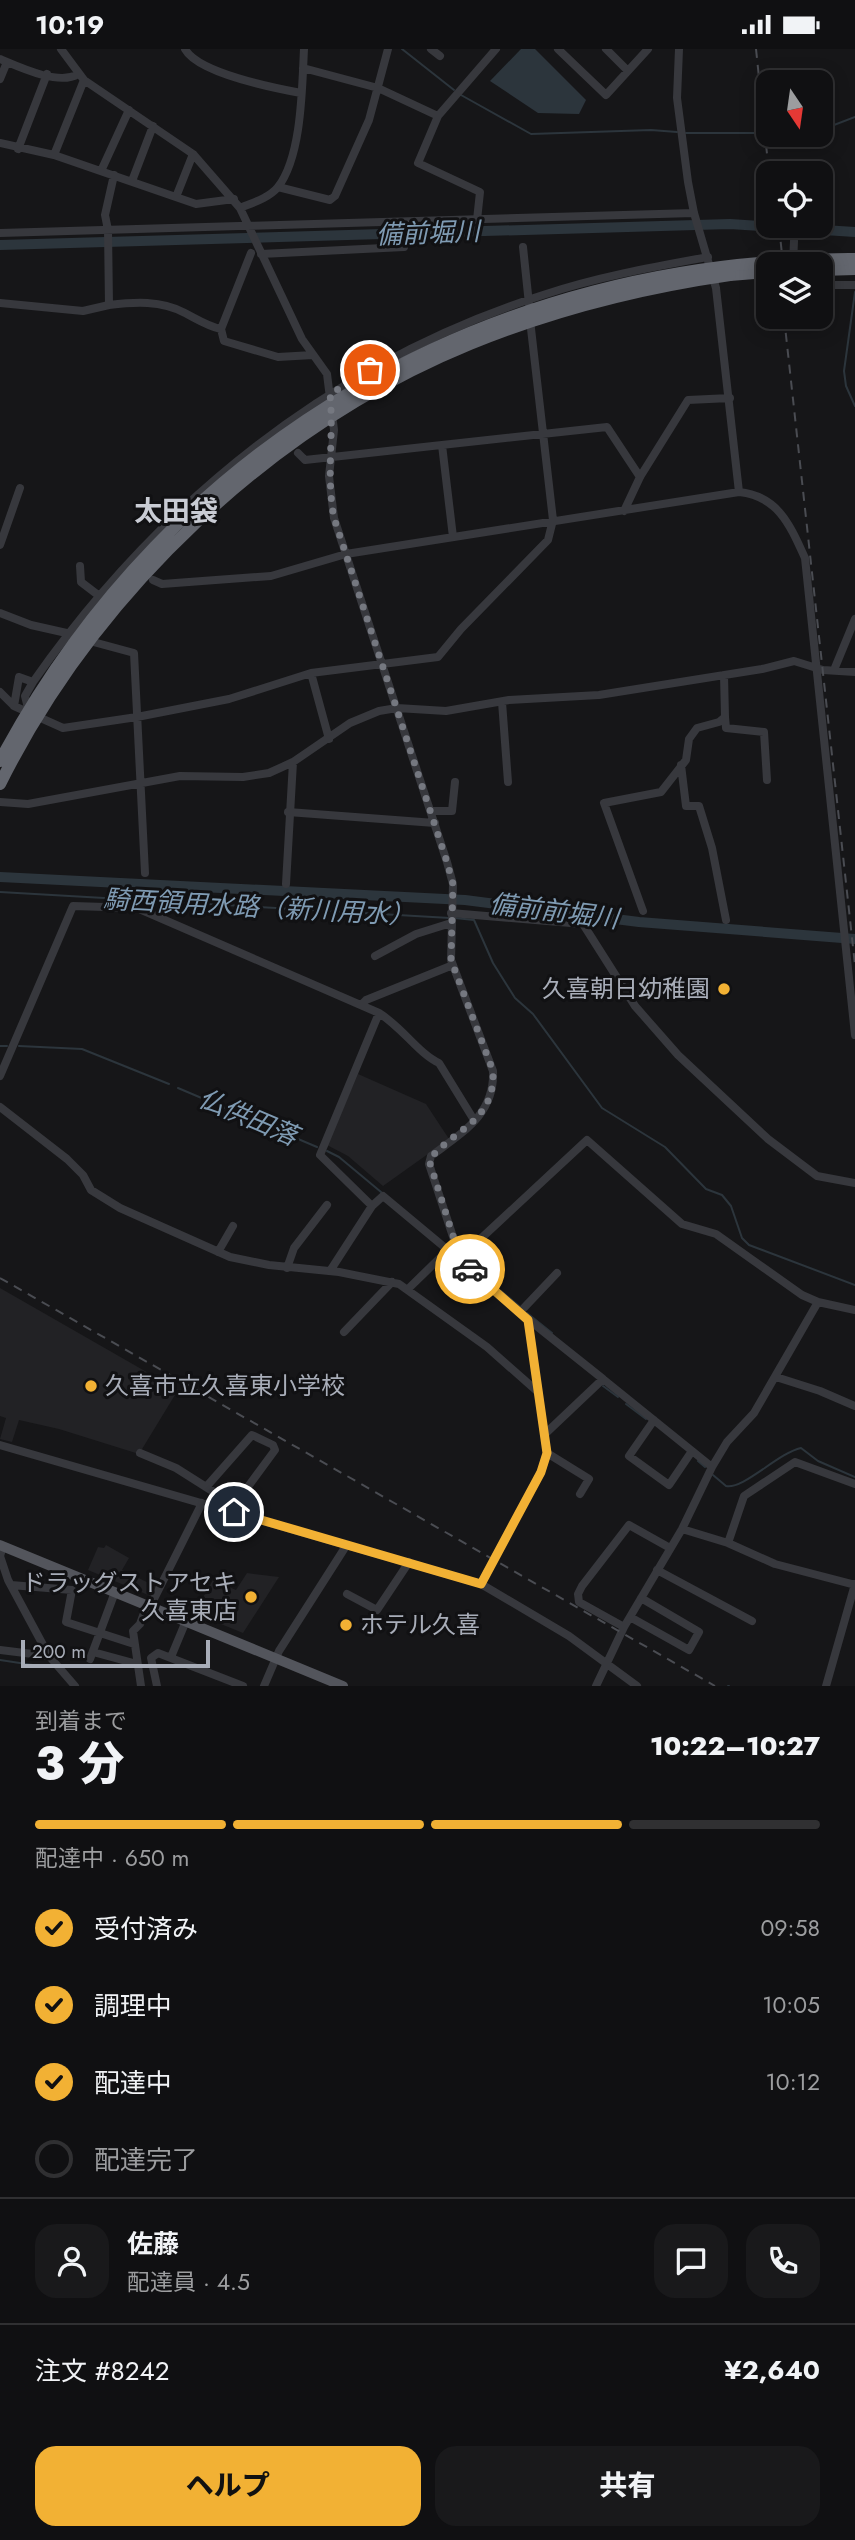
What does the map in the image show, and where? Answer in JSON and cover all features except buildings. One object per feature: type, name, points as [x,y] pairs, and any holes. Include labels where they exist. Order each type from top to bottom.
[{"type":"highway","points":[[0,761],[57,666],[146,557],[183,519],[266,449],[355,390],[455,338],[589,290],[728,264],[855,259]]},
{"type":"highway","points":[[833,270],[855,269]]},
{"type":"highway","points":[[0,784],[67,673],[146,574],[240,486],[326,422],[428,363],[517,326],[603,299],[650,289],[756,274]]},
{"type":"main road","points":[[1,1545],[342,1686]]},
{"type":"street","points":[[61,49],[81,77],[193,154],[234,199],[313,355],[327,373],[334,430],[330,457],[330,495],[346,554],[435,823],[453,893],[453,965],[493,1071],[494,1087],[489,1105],[429,1160],[461,1259]]},
{"type":"street","points":[[185,49],[190,57],[208,67],[301,93]]},
{"type":"street","points":[[240,208],[268,196],[278,187],[294,149],[303,49]]},
{"type":"street","points":[[278,187],[330,200],[335,196],[360,144],[388,49]]},
{"type":"street","points":[[431,49],[440,56]]},
{"type":"street","points":[[477,220],[480,192],[418,163],[438,116],[496,49]]},
{"type":"street","points":[[558,49],[606,95],[648,49]]},
{"type":"street","points":[[606,49],[628,71]]},
{"type":"street","points":[[679,49],[677,98],[694,214],[716,288],[739,492]]},
{"type":"street","points":[[0,79],[4,61],[47,74],[67,78],[81,77]]},
{"type":"street","points":[[303,68],[378,88],[438,116]]},
{"type":"street","points":[[18,149],[47,74]]},
{"type":"street","points":[[54,155],[81,77]]},
{"type":"street","points":[[101,171],[129,110]]},
{"type":"street","points":[[132,181],[153,126]]},
{"type":"street","points":[[0,143],[54,155],[196,204],[234,199]]},
{"type":"street","points":[[176,197],[193,154]]},
{"type":"street","points":[[109,305],[108,230],[105,215],[114,175]]},
{"type":"street","points":[[0,233],[694,214]]},
{"type":"street","points":[[794,241],[794,252]]},
{"type":"street","points":[[261,254],[404,247]]},
{"type":"street","points":[[0,691],[14,706],[63,728],[229,699],[311,673],[438,657],[461,629],[548,540],[553,520],[523,247]]},
{"type":"street","points":[[251,253],[221,329],[224,341],[270,355],[313,355]]},
{"type":"street","points":[[29,712],[26,696],[33,682],[99,593],[182,507],[248,451],[330,394],[385,362],[456,328],[529,300],[625,273],[708,257]]},
{"type":"street","points":[[833,285],[855,285]]},
{"type":"street","points":[[0,303],[83,311],[136,302],[157,304],[184,311],[221,329]]},
{"type":"street","points":[[450,365],[449,360],[461,344],[456,328]]},
{"type":"street","points":[[624,511],[640,477],[688,400],[730,398]]},
{"type":"street","points":[[298,453],[305,460],[607,427],[640,477]]},
{"type":"street","points":[[442,445],[453,537]]},
{"type":"street","points":[[248,451],[267,474]]},
{"type":"street","points":[[0,545],[20,488]]},
{"type":"street","points":[[153,580],[162,584],[271,576],[346,554],[553,520],[596,517],[739,492],[760,494],[788,522],[805,558],[855,1035]]},
{"type":"street","points":[[80,566],[81,582],[99,593],[114,594],[137,589],[141,592]]},
{"type":"street","points":[[0,613],[31,625],[134,653],[145,873]]},
{"type":"street","points":[[834,670],[855,619]]},
{"type":"street","points":[[0,801],[28,804],[180,776],[243,777],[269,773],[293,762],[350,723],[379,711],[397,708],[446,711],[502,702],[599,695],[794,661],[818,668],[855,672]]},
{"type":"street","points":[[311,673],[329,739]]},
{"type":"street","points":[[724,675],[726,728],[764,732],[767,780]]},
{"type":"street","points":[[14,706],[19,677],[33,682]]},
{"type":"street","points":[[502,702],[508,782]]},
{"type":"street","points":[[643,911],[604,803],[661,792],[686,760],[689,739],[696,729],[719,722],[725,717]]},
{"type":"street","points":[[286,884],[288,812],[293,762]]},
{"type":"street","points":[[681,765],[686,806],[699,806],[712,848],[726,920]]},
{"type":"street","points":[[431,811],[452,811],[455,782]]},
{"type":"street","points":[[288,812],[435,823]]},
{"type":"street","points":[[0,1076],[73,906],[137,908],[379,1013],[399,1025],[431,1059],[439,1063],[474,1120]]},
{"type":"street","points":[[451,913],[583,924],[635,1006],[678,1055],[797,1162],[817,1176],[855,1183]]},
{"type":"street","points":[[375,956],[416,934],[451,923]]},
{"type":"street","points":[[361,1006],[366,1000],[453,965]]},
{"type":"street","points":[[372,1206],[320,1154],[379,1013]]},
{"type":"street","points":[[0,1107],[67,1159],[83,1175],[91,1190],[120,1208],[218,1252],[287,1268],[330,1271],[391,1282],[408,1289],[487,1346],[538,1392]]},
{"type":"street","points":[[461,1259],[587,1140],[682,1223],[716,1234],[818,1302],[855,1310]]},
{"type":"street","points":[[330,1271],[372,1206],[383,1196],[447,1251],[461,1259],[528,1320],[712,1467]]},
{"type":"street","points":[[287,1268],[294,1248],[327,1205]]},
{"type":"street","points":[[218,1252],[233,1226]]},
{"type":"street","points":[[408,1289],[447,1251]]},
{"type":"street","points":[[520,1312],[557,1273]]},
{"type":"street","points":[[344,1332],[391,1282]]},
{"type":"street","points":[[596,1686],[624,1627],[682,1529],[712,1467],[776,1377],[818,1302]]},
{"type":"street","points":[[481,1584],[541,1472],[547,1453],[528,1320]]},
{"type":"street","points":[[776,1377],[855,1406]]},
{"type":"street","points":[[546,1433],[603,1379]]},
{"type":"street","points":[[653,1420],[629,1456],[669,1485],[692,1451]]},
{"type":"street","points":[[207,1486],[252,1435],[273,1445],[275,1450],[235,1508]]},
{"type":"street","points":[[0,1445],[202,1503],[235,1508],[346,1546],[481,1584],[548,1622],[637,1686]]},
{"type":"street","points":[[140,1453],[207,1486],[235,1508]]},
{"type":"street","points":[[547,1453],[589,1479],[580,1494]]},
{"type":"street","points":[[728,1543],[744,1496],[795,1462],[855,1484]]},
{"type":"street","points":[[141,1686],[136,1664],[134,1628],[140,1624],[202,1503]]},
{"type":"street","points":[[624,1627],[579,1602],[578,1594],[582,1586],[629,1525],[670,1548]]},
{"type":"street","points":[[682,1529],[728,1543],[775,1564],[855,1585],[826,1686]]},
{"type":"street","points":[[1,1545],[1,1565],[11,1585],[49,1656],[75,1686]]},
{"type":"street","points":[[264,1686],[275,1659],[346,1546]]},
{"type":"street","points":[[347,1594],[377,1610],[409,1562]]},
{"type":"street","points":[[657,1570],[752,1621]]},
{"type":"street","points":[[66,1589],[72,1575]]},
{"type":"street","points":[[11,1585],[66,1589],[73,1592],[66,1622],[134,1644]]},
{"type":"street","points":[[115,1592],[92,1655],[136,1664]]},
{"type":"street","points":[[630,1617],[689,1650],[699,1632],[641,1598]]},
{"type":"street","points":[[171,1657],[186,1621]]},
{"type":"street","points":[[0,1650],[49,1656]]},
{"type":"street","points":[[157,1686],[152,1655],[158,1653],[243,1686]]},
{"type":"shaded area","points":[[521,49],[535,49],[586,100],[579,114],[538,113],[490,81]]},
{"type":"shaded area","points":[[358,1074],[426,1104],[449,1139],[383,1186],[348,1156],[327,1145]]},
{"type":"shaded area","points":[[0,1288],[178,1390],[139,1454],[59,1429],[19,1420],[12,1442],[0,1439],[6,1418],[0,1416]]},
{"type":"shaded area","points":[[106,1545],[129,1558],[122,1570],[157,1587],[153,1597],[88,1570],[98,1547],[104,1548]]},
{"type":"shaded area","points":[[247,1573],[279,1577],[243,1633],[194,1613],[213,1580],[236,1590]]},
{"type":"waterway","points":[[402,49],[454,90]]},
{"type":"waterway","points":[[461,95],[531,134],[651,130],[677,132]]},
{"type":"waterway","points":[[833,125],[855,117]]},
{"type":"waterway","points":[[686,133],[756,133]]},
{"type":"waterway","name":"備前堀川","points":[[0,245],[730,224],[855,232]]},
{"type":"waterway","points":[[855,292],[844,371],[846,386],[855,406]]},
{"type":"waterway","name":"備前前堀川","points":[[0,877],[465,900],[639,922],[855,939]]},
{"type":"waterway","name":"騎西領用水路（新川用水）","points":[[0,892],[450,918]]},
{"type":"waterway","name":"騎西領用水路（新川用水）","points":[[455,918],[474,920],[493,963],[515,998],[533,1014],[602,1108],[665,1147],[706,1189],[722,1195],[731,1206],[742,1238],[749,1245],[855,1285]]},
{"type":"waterway","name":"仏供田落","points":[[0,1046],[7,1046]]},
{"type":"waterway","name":"仏供田落","points":[[19,1046],[82,1049],[169,1084]]},
{"type":"waterway","name":"仏供田落","points":[[178,1088],[317,1147]]},
{"type":"waterway","name":"仏供田落","points":[[327,1151],[339,1157],[381,1192]]},
{"type":"waterway","name":"仏供田落","points":[[501,1291],[519,1306]]},
{"type":"waterway","name":"仏供田落","points":[[527,1313],[552,1333]]},
{"type":"waterway","name":"仏供田落","points":[[603,1386],[618,1397]]},
{"type":"waterway","name":"仏供田落","points":[[626,1404],[646,1419]]},
{"type":"waterway","name":"仏供田落","points":[[713,1475],[726,1486],[733,1486],[801,1448],[818,1461],[855,1477]]},
{"type":"waterway","name":"仏供田落","points":[[698,1461],[705,1467]]},
{"type":"waterway","points":[[0,1660],[46,1667]]},
{"type":"railway","points":[[756,49],[768,161]]},
{"type":"railway","points":[[780,238],[782,252]]},
{"type":"railway","points":[[785,329],[855,965]]},
{"type":"railway","points":[[0,1278],[715,1686]]},
{"type":"way so far","points":[[370,370],[330,394],[334,430],[330,457],[330,495],[334,518],[447,862],[453,884],[451,960],[493,1071],[494,1087],[489,1105],[429,1160],[461,1261],[470,1269]]},
{"type":"place","name":"久喜朝日幼稚園","points":[[724,989]]},
{"type":"place","name":"久喜市立久喜東小学校","points":[[91,1386]]},
{"type":"place","name":"ドラッグストアセキ 久喜東店","points":[[251,1597]]},
{"type":"place","name":"ホテル久喜","points":[[346,1625]]},
{"type":"district","name":"太田袋","points":[[176,511]]},
{"type":"route","points":[[234,1512],[481,1584],[541,1472],[547,1453],[547,1441],[528,1320],[470,1269]]}]
